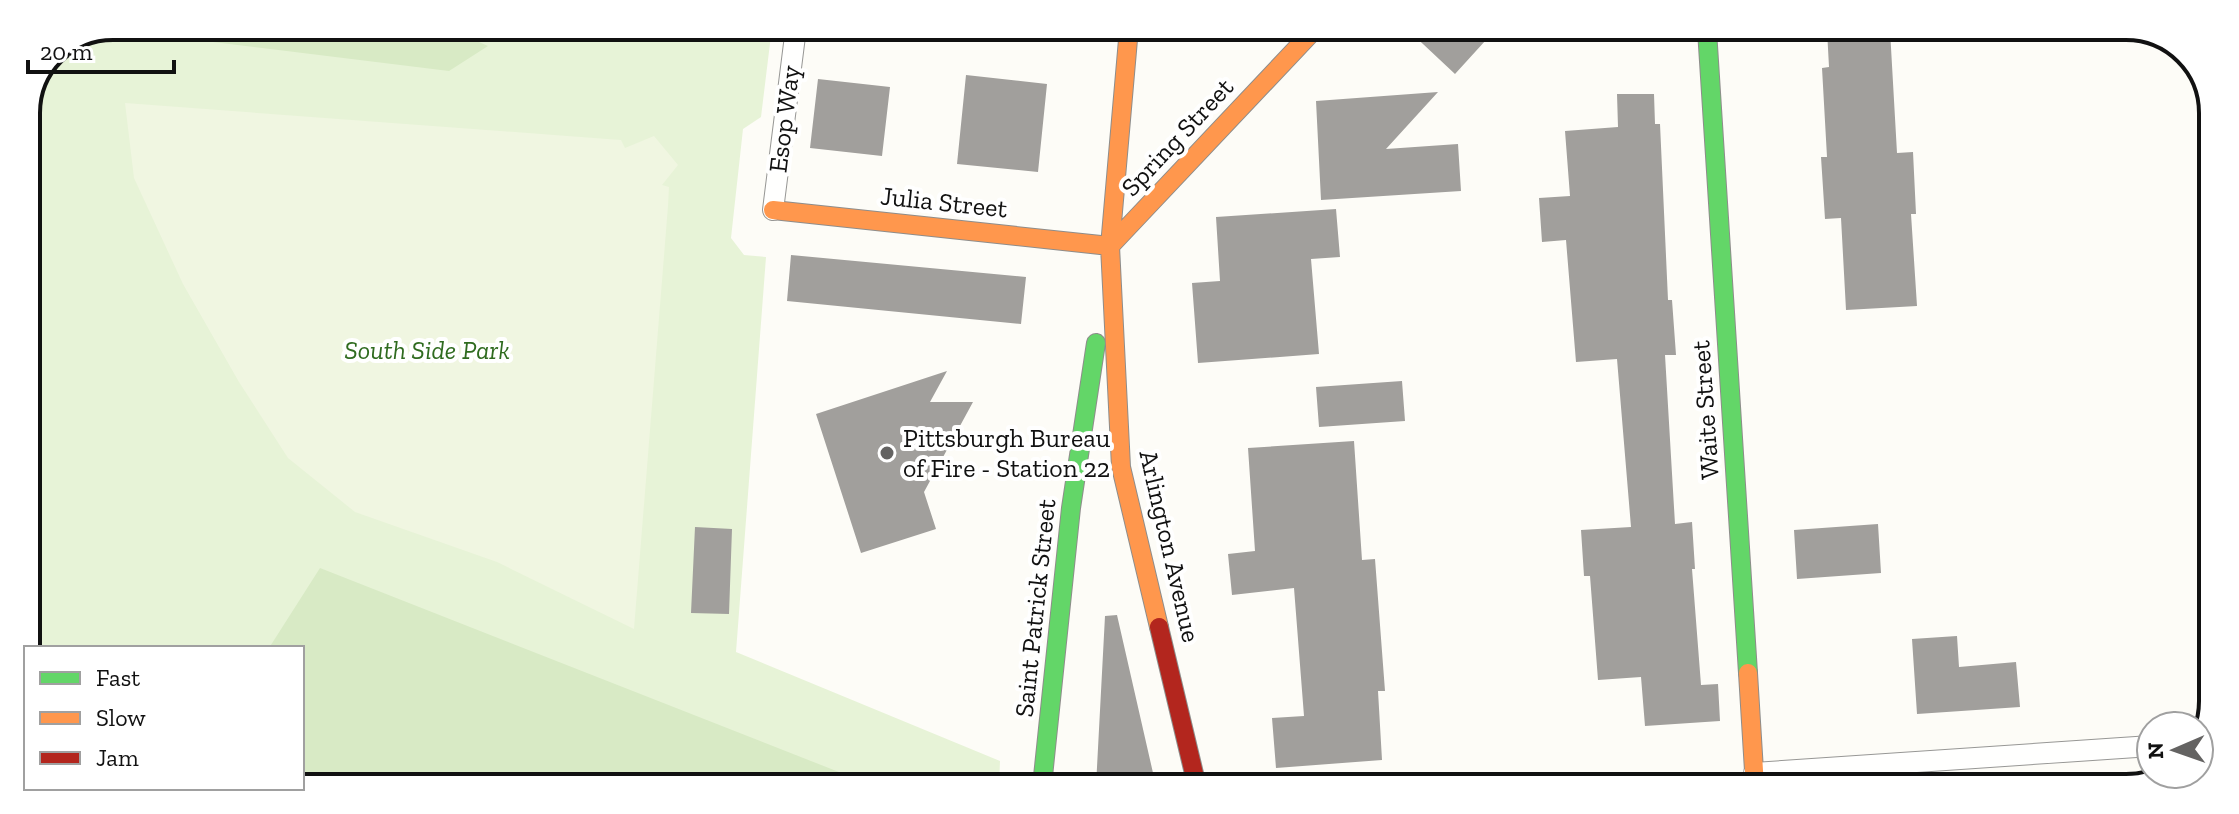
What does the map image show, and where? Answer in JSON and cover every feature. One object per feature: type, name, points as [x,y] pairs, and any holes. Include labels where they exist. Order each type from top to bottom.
[{"type":"street","name":"Arlington Avenue","points":[[1128,40],[1110,246],[1121,467],[1194,774]]},
{"type":"street","name":"Spring Street","points":[[1110,246],[1305,40]]},
{"type":"street","name":"Waite Street","points":[[1708,40],[1754,774]]},
{"type":"street","name":"Julia Street","points":[[773,210],[1110,246]]},
{"type":"street","name":"Saint Patrick Street","points":[[1043,774],[1071,508],[1110,246]]},
{"type":"lane","name":"Esop Way","points":[[773,210],[794,40]]},
{"type":"lane","points":[[1824,774],[2135,747]]},
{"type":"green space","name":"South Side Park","points":[[113,40],[770,40],[761,117],[743,129],[731,238],[744,255],[766,257],[736,652],[1000,761],[999,774],[304,774],[304,646],[40,646],[40,113],[41,99],[52,73],[73,52],[99,41]]},
{"type":"green space","points":[[196,40],[474,40],[488,46],[449,71]]},
{"type":"green space","points":[[125,103],[621,140],[625,148],[654,136],[678,165],[662,185],[669,187],[668,206],[634,629],[497,562],[355,512],[288,458],[239,382],[183,284],[134,178]]},
{"type":"green space","points":[[320,568],[844,774],[304,774],[304,646],[270,646]]},
{"type":"building","points":[[1419,40],[1486,40],[1455,74]]},
{"type":"building","points":[[1828,40],[1891,40],[1897,153],[1913,152],[1916,214],[1911,214],[1917,306],[1846,310],[1841,218],[1825,219],[1821,157],[1827,157],[1822,68],[1829,67]]},
{"type":"building","points":[[966,75],[1047,84],[1038,172],[957,164]]},
{"type":"building","points":[[818,79],[890,87],[882,156],[810,148]]},
{"type":"building","points":[[1438,92],[1386,149],[1458,144],[1461,191],[1321,200],[1316,101]]},
{"type":"building","points":[[1617,94],[1654,94],[1655,124],[1660,124],[1668,300],[1672,300],[1676,355],[1665,355],[1675,524],[1692,522],[1695,569],[1692,569],[1701,685],[1718,684],[1720,721],[1645,726],[1641,677],[1598,680],[1590,576],[1584,576],[1581,530],[1631,527],[1617,359],[1576,362],[1566,240],[1542,242],[1539,198],[1570,196],[1565,131],[1618,127]]},
{"type":"building","points":[[1336,209],[1340,257],[1311,259],[1319,354],[1198,363],[1192,283],[1220,281],[1216,217]]},
{"type":"building","points":[[791,255],[1026,277],[1021,324],[787,301]]},
{"type":"building","name":"Pittsburgh Bureau of Fire - Station 22","points":[[947,371],[930,402],[973,402],[924,492],[936,529],[861,553],[816,414]]},
{"type":"building","points":[[1402,381],[1405,421],[1319,427],[1316,387]]},
{"type":"building","points":[[1354,441],[1362,560],[1375,559],[1385,691],[1378,691],[1382,760],[1276,768],[1272,718],[1304,716],[1294,588],[1232,595],[1228,554],[1255,551],[1248,448]]},
{"type":"building","points":[[1878,524],[1881,573],[1797,579],[1794,530]]},
{"type":"building","points":[[695,527],[732,529],[729,614],[691,613]]},
{"type":"building","points":[[1117,615],[1153,774],[1097,774],[1105,616]]},
{"type":"building","points":[[1957,636],[1959,667],[2016,662],[2020,707],[1917,714],[1912,639]]},
{"type":"traffic: fast","points":[[1708,40],[1748,673]]},
{"type":"traffic: fast","points":[[1043,774],[1071,508],[1096,343]]},
{"type":"traffic: slow","points":[[1128,40],[1110,246],[1121,467],[1159,627]]},
{"type":"traffic: slow","points":[[1110,246],[1305,40]]},
{"type":"traffic: slow","points":[[773,210],[1110,246]]},
{"type":"traffic: slow","points":[[1748,673],[1754,774]]},
{"type":"traffic: jam","points":[[1159,627],[1194,774]]},
{"type":"place","name":"Pittsburgh Bureau of Fire - Station 22","points":[[887,453]]}]
